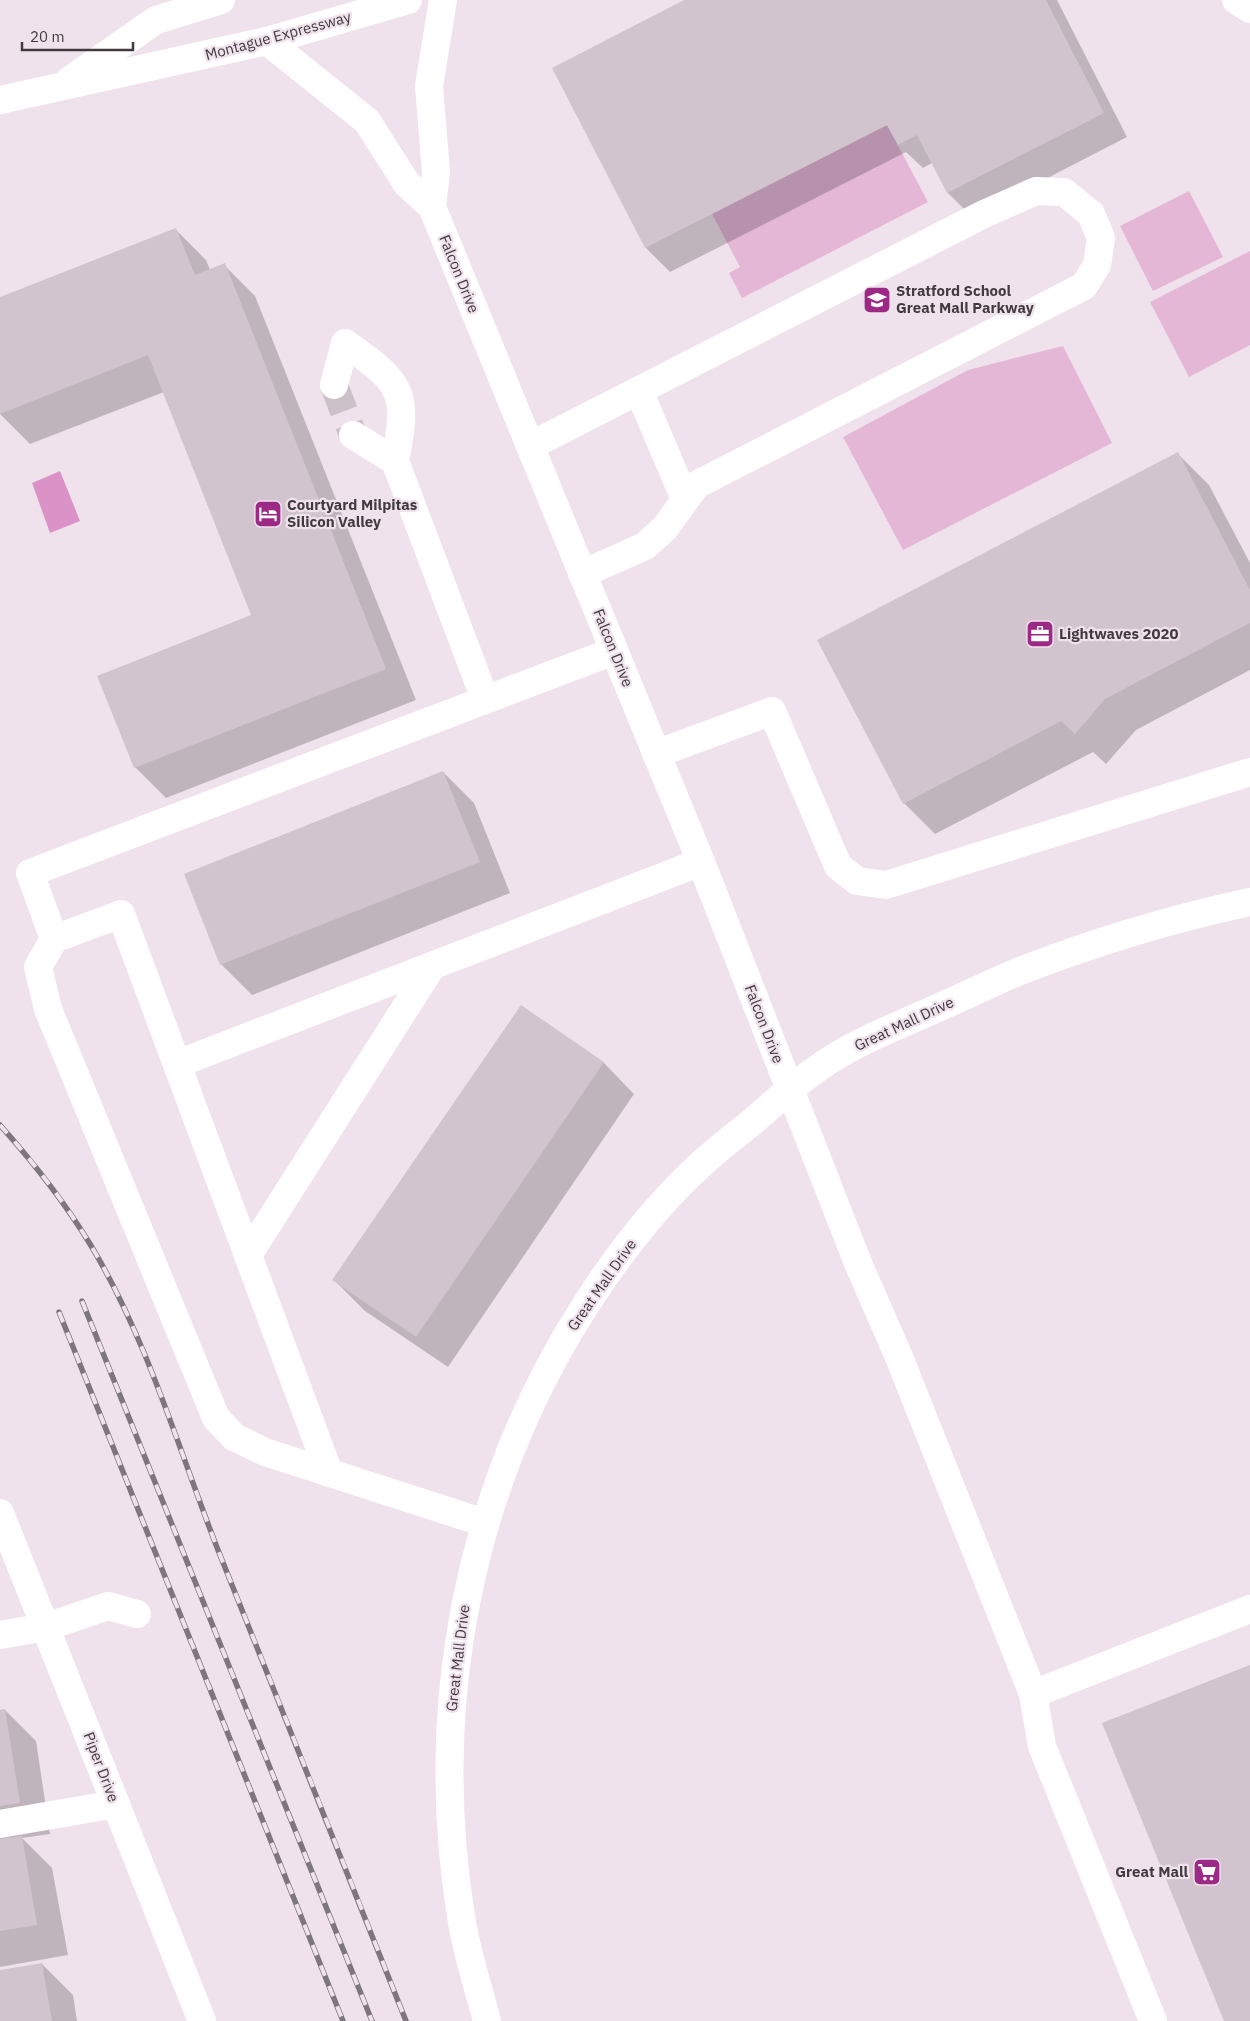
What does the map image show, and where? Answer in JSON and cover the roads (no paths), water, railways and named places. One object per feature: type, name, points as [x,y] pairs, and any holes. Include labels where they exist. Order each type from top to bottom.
[{"type":"main road","points":[[59,88],[156,20],[221,0]]},
{"type":"main road","name":"Montague Expressway","points":[[0,100],[267,41],[408,0]]},
{"type":"main road","name":"Falcon Drive","points":[[432,208],[436,172],[429,86],[443,0]]},
{"type":"main road","points":[[1236,0],[1250,9]]},
{"type":"main road","name":"Falcon Drive","points":[[267,41],[366,121],[407,184],[432,208],[701,862],[854,1254],[899,1357],[1033,1694],[1042,1746],[1153,2021]]},
{"type":"main road","points":[[530,446],[984,214],[1036,191],[1064,192],[1091,214],[1101,238],[1096,265],[1084,286],[696,485],[665,528],[645,546],[582,574]]},
{"type":"main road","points":[[334,384],[345,343],[378,366],[398,390],[402,423],[395,461],[485,699]]},
{"type":"main road","points":[[639,391],[685,499]]},
{"type":"main road","points":[[353,435],[395,461]]},
{"type":"main road","points":[[54,939],[30,873],[614,651]]},
{"type":"main road","points":[[656,754],[772,711],[838,866],[857,880],[886,885],[1250,772]]},
{"type":"main road","points":[[177,1064],[701,862]]},
{"type":"main road","name":"Great Mall Drive","points":[[487,2021],[460,1912],[454,1861],[449,1761],[457,1646],[468,1586],[485,1523],[514,1438],[568,1333],[606,1273],[649,1219],[696,1169],[790,1090],[831,1059],[879,1035],[1016,973],[1118,936],[1250,902]]},
{"type":"main road","points":[[329,1473],[121,914],[54,939],[38,967],[48,1009],[216,1418],[234,1437],[265,1452],[329,1473],[485,1523]]},
{"type":"main road","points":[[248,1255],[432,966]]},
{"type":"main road","name":"Piper Drive","points":[[0,1513],[202,2021]]},
{"type":"main road","points":[[0,1634],[46,1626],[108,1606],[138,1614]]},
{"type":"main road","points":[[1033,1694],[1250,1609]]},
{"type":"main road","points":[[0,1824],[116,1804]]},
{"type":"tunnel","points":[[334,385],[353,435]]},
{"type":"railway","points":[[0,1125],[70,1212],[110,1280],[128,1317],[145,1355],[218,1550],[406,2021]]},
{"type":"railway","points":[[82,1301],[372,2021]]},
{"type":"railway","points":[[59,1312],[343,2021]]},
{"type":"place","name":"Stratford School Great Mall Parkway","points":[[877,300]]},
{"type":"place","name":"Courtyard Milpitas Silicon Valley","points":[[268,514]]},
{"type":"place","name":"Lightwaves 2020","points":[[1040,634]]},
{"type":"place","name":"Great Mall","points":[[1207,1872]]}]
